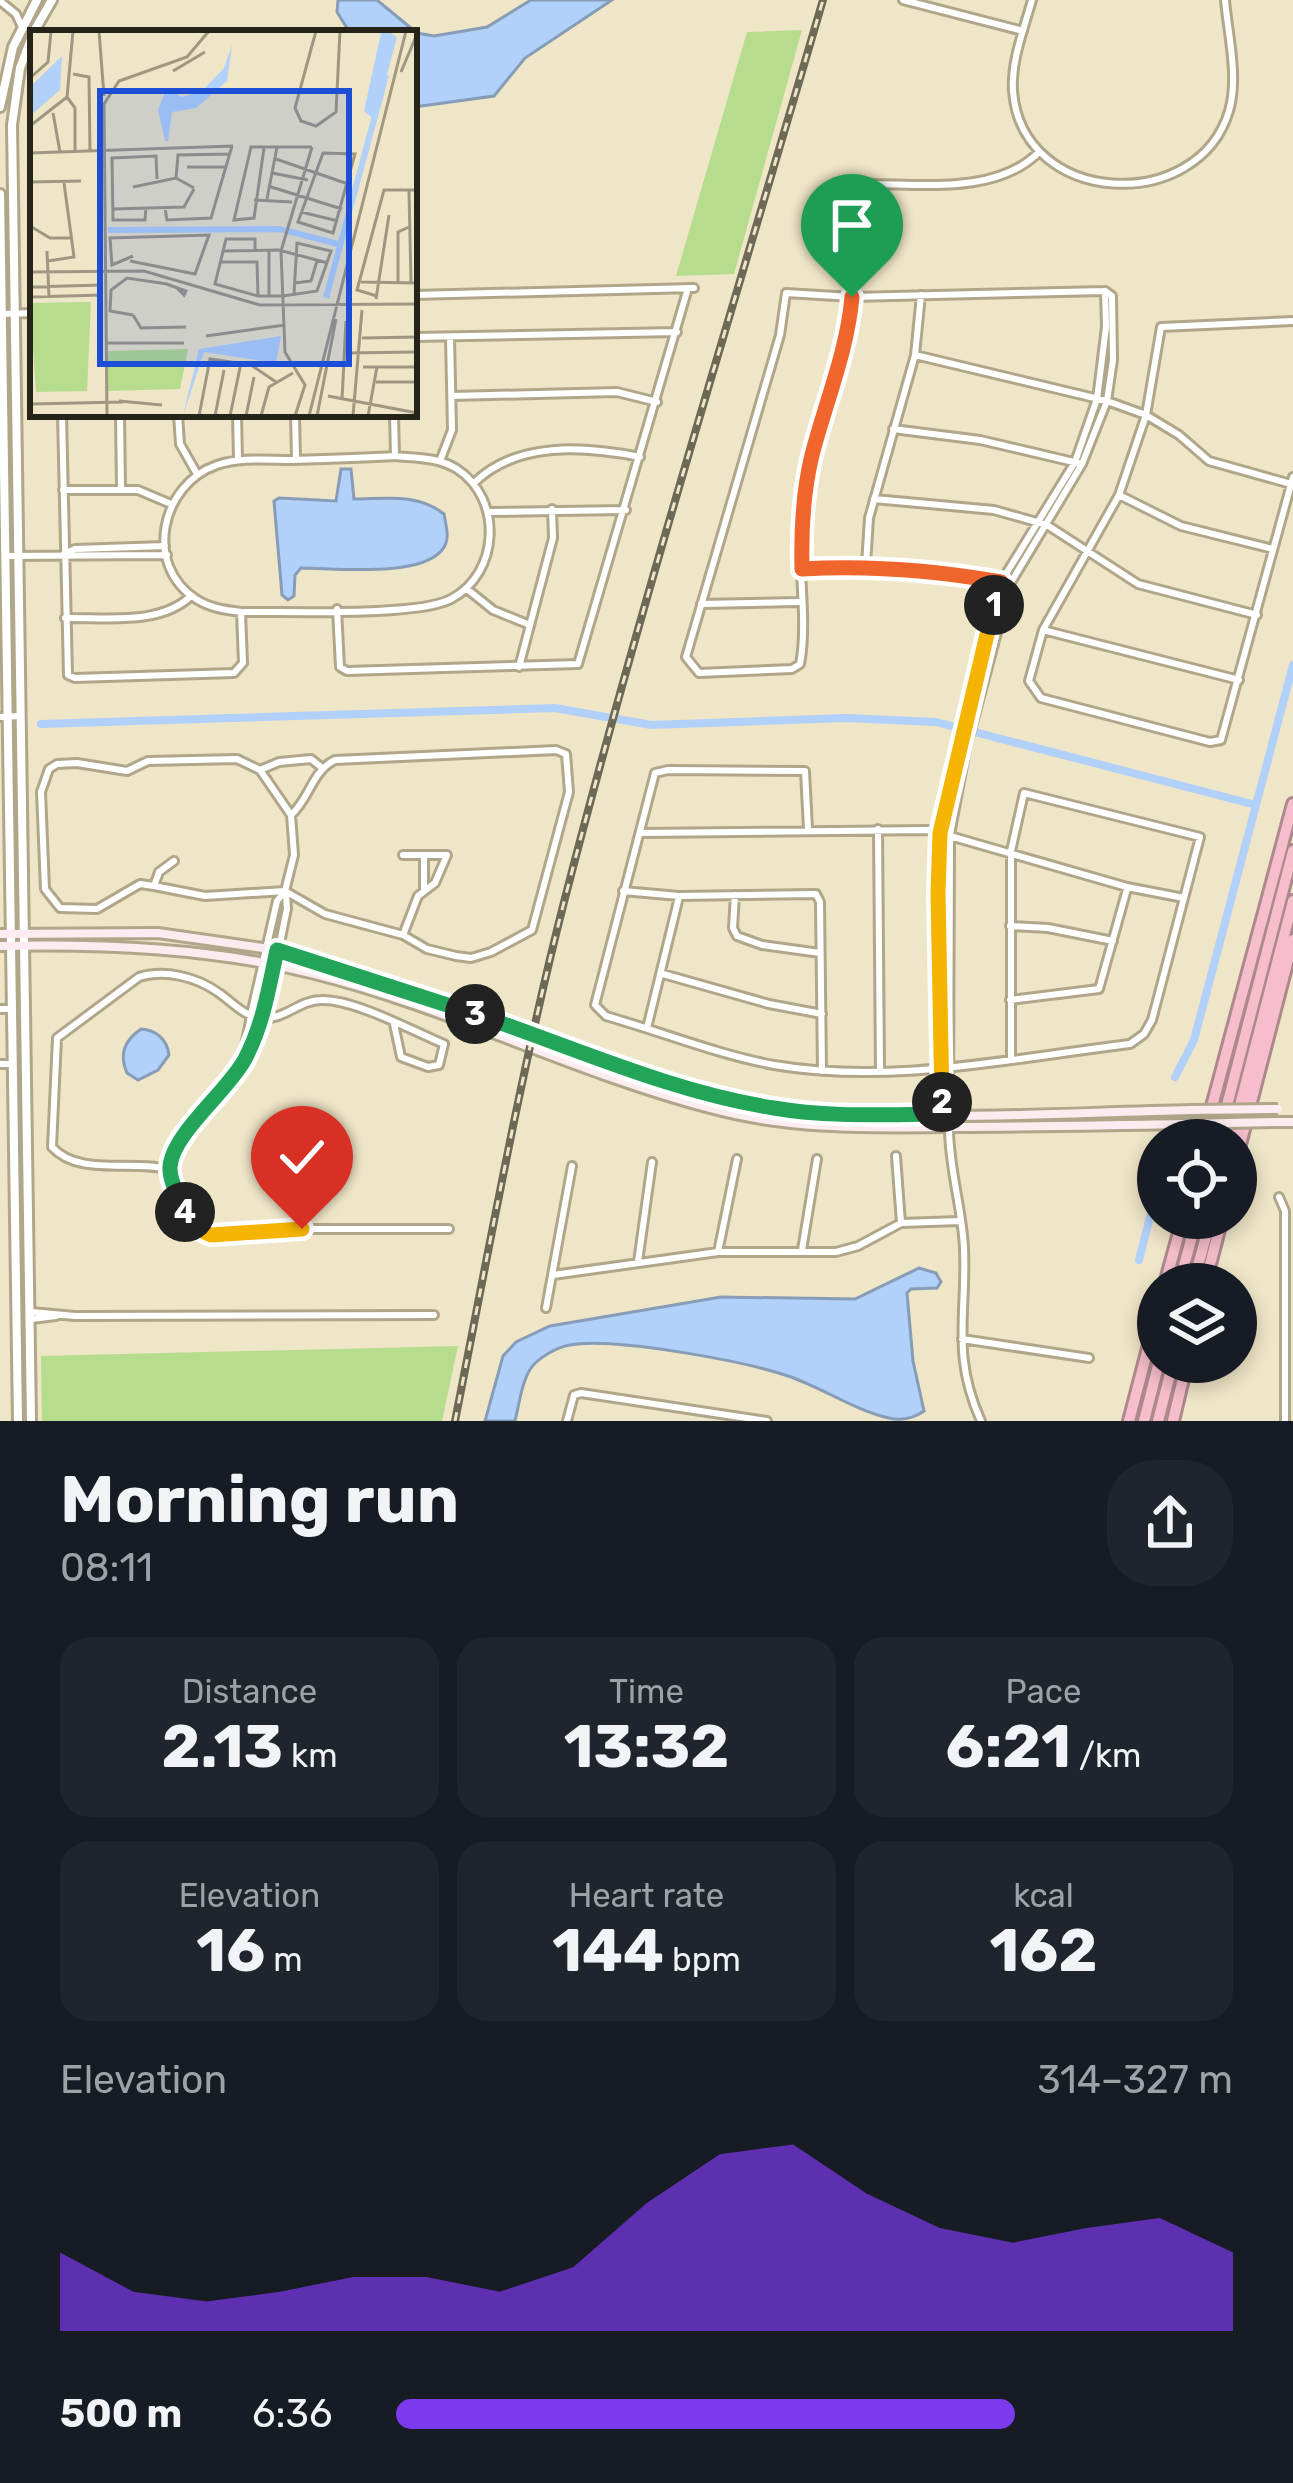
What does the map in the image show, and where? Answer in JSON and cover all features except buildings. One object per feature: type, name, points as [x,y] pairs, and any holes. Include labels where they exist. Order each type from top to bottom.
[{"type":"highway","points":[[1209,1119],[1293,804]]},
{"type":"highway","points":[[1223,1119],[1293,851]]},
{"type":"highway","points":[[1236,1119],[1293,901]]},
{"type":"highway","points":[[1247,1119],[1293,940]]},
{"type":"highway","points":[[1137,1421],[1139,1383]]},
{"type":"highway","points":[[1137,1421],[1151,1383]]},
{"type":"highway","points":[[1158,1421],[1168,1383]]},
{"type":"highway","points":[[1173,1421],[1181,1383]]},
{"type":"main road","points":[[5,934],[158,933],[272,949],[717,1097],[776,1109],[949,1114],[1293,1108]]},
{"type":"main road","points":[[5,946],[156,948],[274,964],[387,997],[712,1109],[830,1127],[1293,1122]]},
{"type":"street","points":[[35,30],[52,0]]},
{"type":"street","points":[[902,0],[1023,32]]},
{"type":"street","points":[[1032,0],[1013,90],[1026,138],[1064,173],[1124,185],[1178,171],[1217,136],[1232,90],[1225,0]]},
{"type":"street","points":[[0,1],[22,27]]},
{"type":"street","points":[[9,9],[35,4]]},
{"type":"street","points":[[0,107],[7,64],[35,4]]},
{"type":"street","points":[[30,43],[13,97],[31,1421]]},
{"type":"street","points":[[859,184],[1000,177],[1038,153]]},
{"type":"street","points":[[0,194],[5,946],[12,1009],[18,1421]]},
{"type":"street","points":[[338,609],[340,667],[347,671],[578,664],[691,288],[417,295]]},
{"type":"street","points":[[852,297],[849,334],[812,456],[800,524],[800,664],[792,669],[699,673],[686,657],[780,335],[786,293],[852,297],[1105,292],[1102,400],[1079,463],[1047,525],[1005,583]]},
{"type":"street","points":[[866,566],[869,518],[915,355],[921,296]]},
{"type":"street","points":[[1,314],[30,313]]},
{"type":"street","points":[[915,355],[1102,400],[1146,415],[1209,461],[1292,481],[1221,740],[1210,742],[1042,698],[1029,681],[1043,629],[1119,495],[1146,415],[1162,327],[1293,321]]},
{"type":"street","points":[[417,337],[676,332]]},
{"type":"street","points":[[440,460],[452,430],[450,337]]},
{"type":"street","points":[[452,396],[617,392],[658,402]]},
{"type":"street","points":[[62,417],[68,675],[211,674],[240,669],[241,612]]},
{"type":"street","points":[[120,417],[121,489]]},
{"type":"street","points":[[178,417],[180,444],[197,474]]},
{"type":"street","points":[[237,417],[238,460]]},
{"type":"street","points":[[295,417],[296,460]]},
{"type":"street","points":[[394,417],[395,456]]},
{"type":"street","points":[[893,429],[980,440],[1079,463]]},
{"type":"street","points":[[474,483],[493,465],[538,451],[610,451],[640,457]]},
{"type":"street","points":[[395,456],[440,460],[474,483],[488,512],[491,525],[485,558],[467,589],[436,605],[222,610],[191,596],[172,569],[165,520],[184,484],[197,474],[238,460],[395,456]]},
{"type":"street","points":[[981,1421],[967,1387],[961,1339],[964,1269],[945,1068],[940,833],[1005,583],[1036,522],[1079,463]]},
{"type":"street","points":[[63,490],[138,490],[171,504]]},
{"type":"street","points":[[1119,495],[1181,526],[1273,549]]},
{"type":"street","points":[[874,499],[994,510],[1047,525],[1138,584],[1257,615]]},
{"type":"street","points":[[519,667],[553,538],[552,509]]},
{"type":"street","points":[[488,512],[626,510]]},
{"type":"street","points":[[6,556],[64,554],[74,558],[166,550]]},
{"type":"street","points":[[802,569],[926,569],[1005,583]]},
{"type":"street","points":[[467,589],[493,610],[530,625]]},
{"type":"street","points":[[65,618],[158,616],[176,610],[191,596]]},
{"type":"street","points":[[701,604],[800,602]]},
{"type":"street","points":[[1043,629],[1239,680]]},
{"type":"street","points":[[4,717],[21,716]]},
{"type":"street","points":[[945,1068],[950,835],[964,743]]},
{"type":"street","points":[[291,815],[304,804],[321,767],[335,760],[556,750],[566,754],[569,792],[532,930],[509,945],[471,958],[428,950],[403,935],[325,914],[285,891],[205,896],[140,884],[97,909],[60,908],[46,889],[41,791],[49,769],[57,764],[128,771],[148,761],[237,759],[260,770],[291,815],[294,855],[285,891],[277,901],[274,964],[242,1065],[183,1138],[170,1170],[189,1225],[211,1235],[302,1229],[449,1229]]},
{"type":"street","points":[[260,770],[296,759],[311,759],[321,767]]},
{"type":"street","points":[[808,829],[805,771],[655,773],[595,1005],[606,1016],[698,1046],[822,1071],[945,1068],[1130,1043],[1144,1034],[1151,1020],[1200,837],[1024,793],[1011,851],[1011,1058]]},
{"type":"street","points":[[640,833],[808,829],[940,833],[1127,887],[1184,898]]},
{"type":"street","points":[[878,829],[880,1071]]},
{"type":"street","points":[[403,855],[447,855],[434,883],[424,889]]},
{"type":"street","points":[[403,935],[424,889],[424,855]]},
{"type":"street","points":[[154,886],[159,872],[173,861]]},
{"type":"street","points":[[1010,1000],[1099,989],[1127,887]]},
{"type":"street","points":[[623,891],[680,896],[816,894],[820,902],[822,1071]]},
{"type":"street","points":[[735,895],[737,936],[820,953]]},
{"type":"street","points":[[647,1028],[680,896]]},
{"type":"street","points":[[1009,926],[1113,941]]},
{"type":"street","points":[[254,1017],[261,962],[272,949]]},
{"type":"street","points":[[170,1170],[147,1163],[77,1163],[63,1160],[52,1147],[56,1038],[139,977],[151,973],[192,979],[254,1017],[282,1016],[323,999],[394,1024],[445,1044],[439,1065],[428,1067],[401,1057],[394,1024]]},
{"type":"street","points":[[663,974],[822,1014]]},
{"type":"street","points":[[0,1009],[12,1009]]},
{"type":"street","points":[[0,1064],[13,1064]]},
{"type":"street","points":[[896,1156],[901,1223]]},
{"type":"street","points":[[718,1252],[737,1159]]},
{"type":"street","points":[[802,1250],[817,1159]]},
{"type":"street","points":[[638,1262],[652,1162]]},
{"type":"street","points":[[546,1308],[572,1166]]},
{"type":"street","points":[[1279,1197],[1285,1211],[1286,1421]]},
{"type":"street","points":[[553,1275],[718,1252],[836,1252],[901,1223],[961,1221]]},
{"type":"street","points":[[16,1252],[30,1251]]},
{"type":"street","points":[[31,1316],[434,1315]]},
{"type":"street","points":[[961,1339],[1089,1358]]},
{"type":"street","points":[[18,1378],[31,1378]]},
{"type":"street","points":[[567,1421],[574,1395],[767,1421]]},
{"type":"green space","points":[[802,30],[734,274],[676,276],[747,32]]},
{"type":"green space","points":[[458,1346],[442,1421],[42,1421],[41,1356]]},
{"type":"water","points":[[338,0],[377,0],[413,30],[348,30],[337,12]]},
{"type":"water","points":[[531,0],[612,0],[525,58],[494,96],[417,107],[417,33],[434,36],[487,27]]},
{"type":"water","points":[[341,469],[351,469],[354,499],[412,500],[444,514],[445,546],[431,559],[396,568],[301,568],[295,575],[294,596],[288,600],[282,595],[274,501],[336,501]]},
{"type":"water","points":[[141,1029],[160,1036],[169,1055],[158,1070],[138,1080],[127,1073],[123,1054]]},
{"type":"water","points":[[919,1268],[936,1273],[941,1282],[937,1288],[907,1293],[913,1361],[924,1411],[912,1417],[877,1415],[768,1370],[679,1352],[590,1343],[559,1348],[534,1364],[515,1421],[485,1421],[503,1356],[516,1342],[550,1326],[721,1297],[855,1299]]},
{"type":"waterway","points":[[1175,1077],[1194,1040],[1293,665]]},
{"type":"waterway","points":[[41,724],[555,708],[651,725],[846,718],[936,722],[1256,805]]},
{"type":"waterway","points":[[1139,1260],[1144,1239]]},
{"type":"railway","points":[[455,1421],[519,1098],[563,906],[656,565],[823,0]]},
{"type":"route","points":[[302,1229],[211,1235],[200,1231],[189,1225],[170,1170],[183,1138],[227,1089],[247,1057],[264,1011],[277,950],[717,1097],[831,1114],[949,1114],[942,1101],[940,1068],[940,833],[1001,582],[926,569],[802,569],[800,524],[812,456],[849,334],[852,297]]}]
